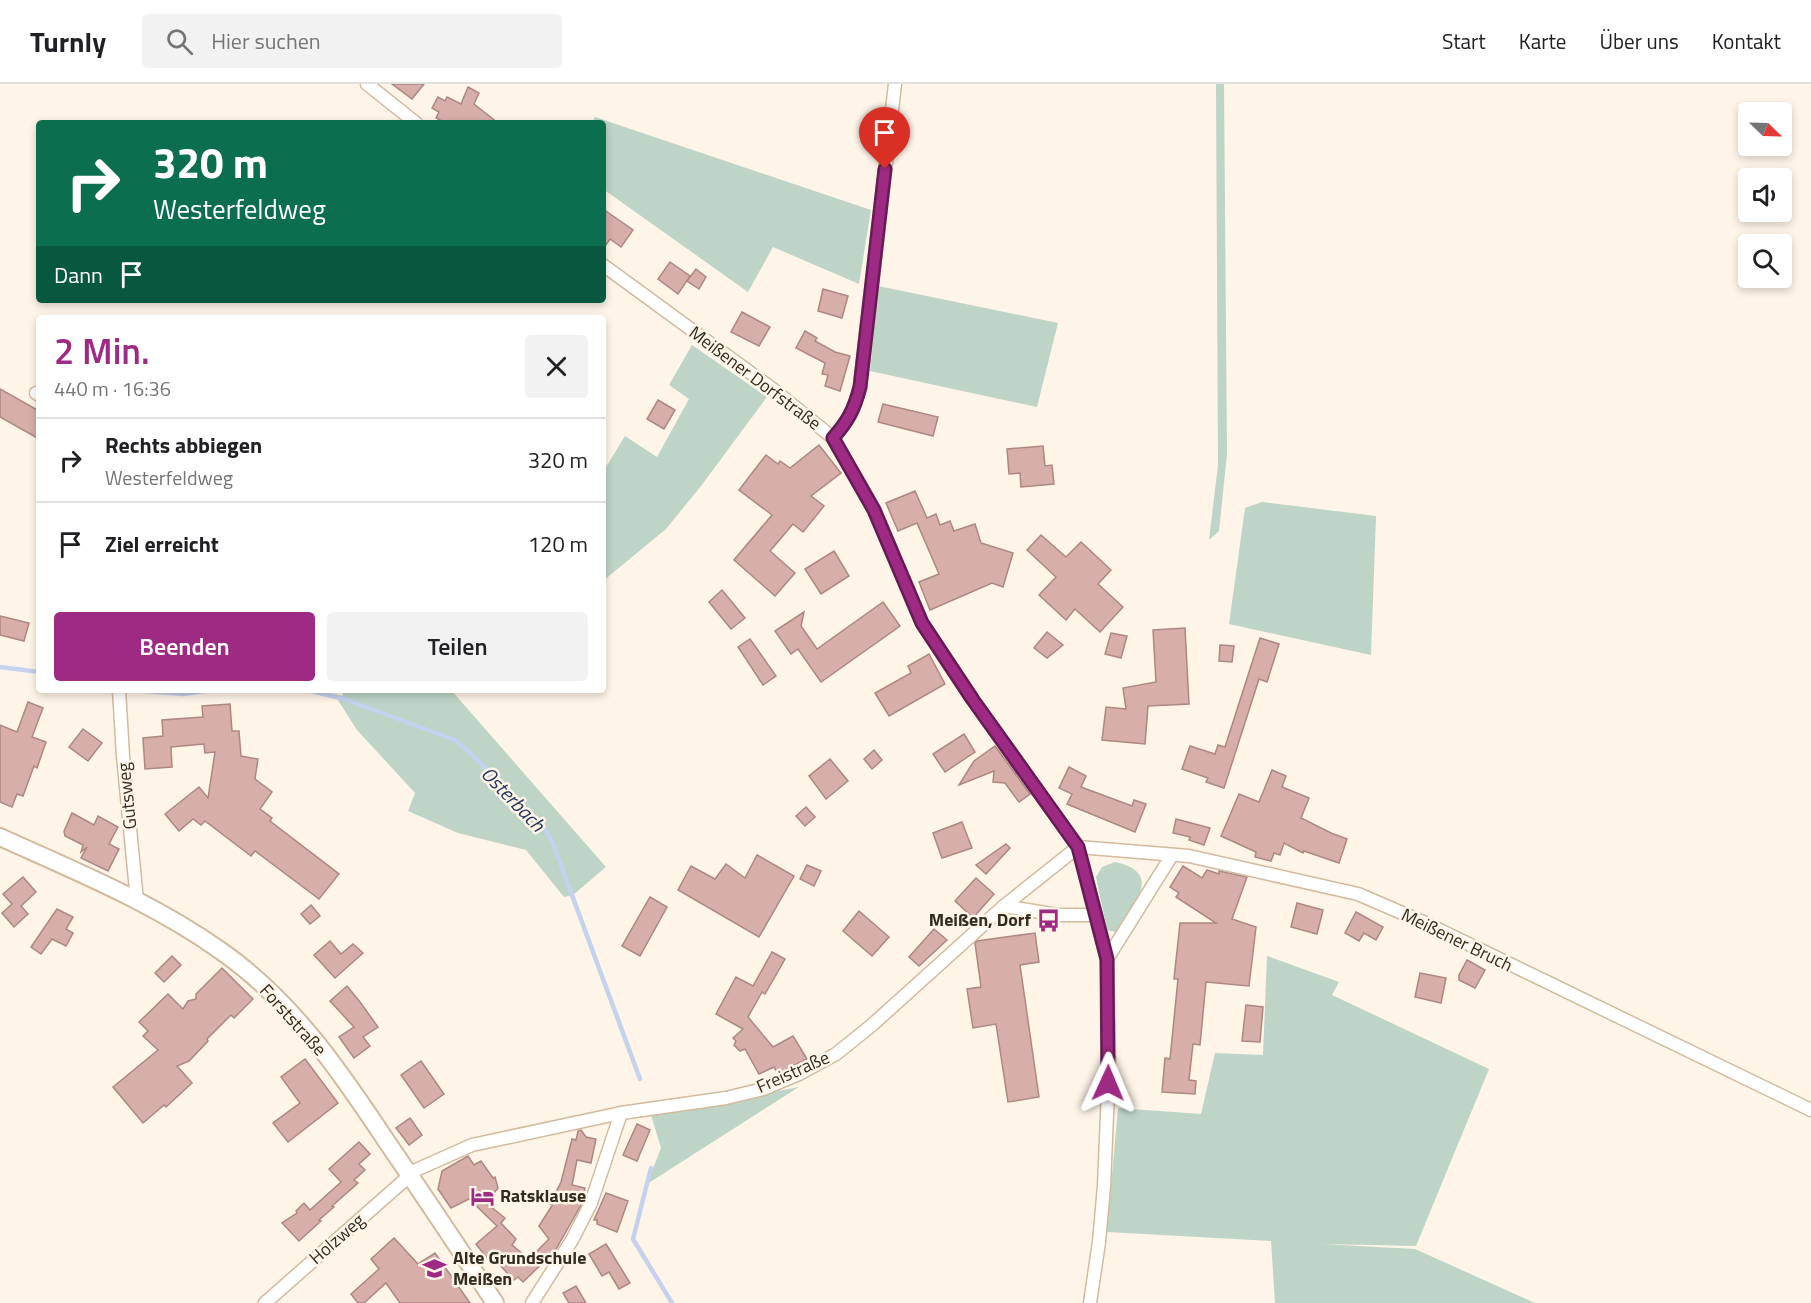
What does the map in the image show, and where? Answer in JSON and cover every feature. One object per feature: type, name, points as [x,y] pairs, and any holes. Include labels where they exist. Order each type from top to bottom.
[{"type":"street","points":[[367,84],[412,120]]},
{"type":"street","points":[[833,438],[854,411],[860,387],[895,84]]},
{"type":"street","name":"Meißener Dorfstraße","points":[[606,267],[774,390],[833,438],[874,510],[922,623],[973,700],[1078,847],[1107,959],[1108,1067],[1104,1186],[1090,1303]]},
{"type":"street","name":"Gutsweg","points":[[119,693],[137,901]]},
{"type":"street","name":"Forststraße","points":[[0,837],[137,901],[222,951],[286,1006],[365,1108],[495,1303]]},
{"type":"street","name":"Meißener Bruch","points":[[1078,847],[1189,856],[1358,894],[1423,922],[1811,1110]]},
{"type":"street","name":"Freistraße","points":[[410,1175],[430,1163],[472,1145],[621,1113],[726,1098],[763,1089],[799,1074],[836,1054],[872,1025],[1004,906],[1078,847]]},
{"type":"street","points":[[1107,959],[1172,855]]},
{"type":"street","points":[[1004,906],[1058,915],[1096,915]]},
{"type":"street","points":[[532,1303],[572,1240],[591,1203],[621,1113]]},
{"type":"street","name":"Holzweg","points":[[264,1303],[410,1175]]},
{"type":"green space","points":[[1216,84],[1224,84],[1227,454],[1219,531],[1209,540],[1218,465]]},
{"type":"green space","points":[[606,121],[871,210],[859,284],[773,247],[748,292],[606,191]]},
{"type":"green space","points":[[878,286],[1058,323],[1037,407],[870,371]]},
{"type":"green space","points":[[692,345],[767,397],[666,529],[606,579],[606,467],[625,436],[657,457],[689,399],[669,385]]},
{"type":"green space","points":[[1262,502],[1376,516],[1371,655],[1229,624],[1245,508]]},
{"type":"green space","points":[[343,693],[454,693],[606,867],[573,895],[564,897],[526,850],[458,833],[408,811],[415,793],[357,730],[334,694],[342,696]]},
{"type":"green space","points":[[1115,862],[1130,867],[1139,874],[1142,882],[1136,901],[1116,932],[1107,930],[1096,877],[1102,867]]},
{"type":"green space","points":[[1267,956],[1339,982],[1332,995],[1489,1069],[1416,1246],[1321,1244],[1415,1249],[1535,1303],[1275,1303],[1271,1241],[1107,1232],[1118,1108],[1201,1114],[1215,1053],[1263,1055]]},
{"type":"green space","points":[[799,1087],[647,1184],[661,1148],[651,1115]]},
{"type":"building","points":[[392,84],[424,84],[412,99]]},
{"type":"building","points":[[468,87],[479,93],[474,104],[494,120],[440,120],[436,118],[439,112],[432,108],[438,97],[445,101],[447,97],[461,104]]},
{"type":"building","points":[[606,211],[633,230],[621,247],[610,239],[606,245]]},
{"type":"building","points":[[670,262],[690,276],[678,294],[658,279]]},
{"type":"building","points":[[696,269],[706,277],[699,289],[687,281]]},
{"type":"building","points":[[823,289],[848,296],[842,318],[818,311]]},
{"type":"building","points":[[742,312],[770,327],[759,346],[731,332]]},
{"type":"building","points":[[805,331],[817,338],[815,341],[835,352],[850,356],[840,391],[825,386],[828,375],[822,374],[825,363],[796,348]]},
{"type":"building","points":[[0,389],[36,409],[36,437],[0,417]]},
{"type":"building","points":[[658,400],[675,410],[664,429],[647,419]]},
{"type":"building","points":[[883,404],[938,417],[933,436],[878,422]]},
{"type":"building","points":[[819,445],[841,473],[811,496],[824,506],[803,532],[793,524],[770,551],[795,573],[775,596],[734,560],[772,515],[739,490],[766,455],[778,464],[780,461],[790,468]]},
{"type":"building","points":[[1043,446],[1045,466],[1052,465],[1054,484],[1021,487],[1020,473],[1009,474],[1007,449]]},
{"type":"building","points":[[915,491],[927,518],[936,514],[940,525],[950,521],[954,531],[975,524],[981,543],[1013,553],[1003,587],[992,583],[930,610],[919,582],[939,574],[917,523],[898,531],[886,503]]},
{"type":"building","points":[[1041,535],[1066,557],[1081,542],[1111,570],[1098,584],[1123,607],[1100,632],[1075,609],[1066,620],[1039,595],[1056,577],[1027,550]]},
{"type":"building","points":[[834,551],[849,576],[821,594],[805,569]]},
{"type":"building","points":[[722,590],[745,618],[731,629],[709,602]]},
{"type":"building","points":[[883,602],[900,626],[821,682],[798,649],[791,654],[775,631],[804,612],[801,626],[817,649]]},
{"type":"building","points":[[0,616],[29,623],[24,641],[0,635]]},
{"type":"building","points":[[1185,628],[1189,704],[1148,706],[1145,744],[1102,740],[1106,707],[1126,709],[1123,688],[1156,682],[1153,630]]},
{"type":"building","points":[[1047,632],[1063,645],[1047,658],[1034,648]]},
{"type":"building","points":[[1111,633],[1127,636],[1121,658],[1105,654]]},
{"type":"building","points":[[1260,638],[1279,644],[1267,682],[1259,679],[1224,788],[1206,782],[1208,778],[1182,769],[1190,746],[1215,754],[1218,745],[1225,747]]},
{"type":"building","points":[[750,639],[776,676],[763,685],[738,647]]},
{"type":"building","points":[[1220,645],[1234,646],[1232,662],[1219,661]]},
{"type":"building","points":[[929,654],[945,684],[889,716],[875,693],[911,673],[908,666]]},
{"type":"building","points":[[28,702],[43,708],[32,737],[46,742],[37,768],[34,766],[23,796],[17,794],[12,807],[0,802],[0,725],[17,732]]},
{"type":"building","points":[[230,704],[232,731],[239,731],[241,756],[258,759],[255,779],[272,792],[260,809],[272,818],[270,821],[339,874],[319,899],[255,851],[251,856],[205,821],[201,825],[193,819],[179,831],[165,814],[199,787],[208,798],[215,752],[205,753],[204,744],[171,747],[172,767],[145,769],[143,738],[163,736],[162,720],[203,717],[202,706]]},
{"type":"building","points":[[83,729],[102,743],[88,761],[69,747]]},
{"type":"building","points":[[964,734],[975,752],[945,772],[933,754]]},
{"type":"building","points":[[995,746],[1030,794],[1019,802],[1005,783],[993,782],[994,771],[959,785],[974,761]]},
{"type":"building","points":[[874,750],[882,760],[872,769],[864,759]]},
{"type":"building","points":[[830,759],[848,781],[826,799],[809,776]]},
{"type":"building","points":[[1069,767],[1086,776],[1081,787],[1132,806],[1134,800],[1146,804],[1135,832],[1067,804],[1072,794],[1059,788]]},
{"type":"building","points":[[1272,770],[1286,776],[1282,787],[1309,798],[1301,818],[1347,839],[1339,863],[1304,851],[1303,853],[1284,843],[1280,855],[1274,853],[1271,861],[1255,857],[1256,852],[1221,836],[1239,794],[1259,802]]},
{"type":"building","points":[[806,807],[815,817],[805,826],[796,816]]},
{"type":"building","points":[[72,813],[94,825],[98,816],[118,827],[109,844],[119,849],[108,871],[81,858],[87,847],[81,852],[83,845],[65,836],[64,831]]},
{"type":"building","points":[[1176,819],[1210,828],[1204,845],[1189,840],[1190,837],[1173,833]]},
{"type":"building","points":[[962,822],[972,848],[942,858],[933,833]]},
{"type":"building","points":[[1006,844],[1010,848],[986,874],[976,865]]},
{"type":"building","points":[[757,855],[794,876],[759,937],[678,890],[691,866],[715,879],[726,864],[745,878]]},
{"type":"building","points":[[807,865],[821,871],[814,886],[800,879]]},
{"type":"building","points":[[1183,866],[1202,878],[1207,870],[1219,874],[1219,871],[1247,877],[1232,919],[1256,927],[1249,986],[1206,982],[1200,1045],[1193,1044],[1189,1080],[1196,1081],[1195,1094],[1162,1092],[1165,1058],[1170,1059],[1178,979],[1174,979],[1180,923],[1216,923],[1176,897],[1179,893],[1170,887]]},
{"type":"building","points":[[23,877],[36,892],[21,906],[28,914],[14,927],[2,913],[12,904],[3,894]]},
{"type":"building","points":[[976,878],[994,894],[972,919],[955,901]]},
{"type":"building","points":[[650,897],[667,907],[640,956],[622,946]]},
{"type":"building","points":[[1297,903],[1323,910],[1317,934],[1291,927]]},
{"type":"building","points":[[311,905],[320,916],[310,924],[301,914]]},
{"type":"building","points":[[57,909],[73,917],[66,929],[73,933],[66,946],[52,939],[41,954],[31,947]]},
{"type":"building","points":[[859,911],[889,937],[872,956],[843,931]]},
{"type":"building","points":[[1356,912],[1383,927],[1376,940],[1364,933],[1359,941],[1345,933]]},
{"type":"building","points":[[934,929],[947,940],[919,966],[909,957]]},
{"type":"building","points":[[1035,933],[1039,962],[1020,965],[1039,1097],[1008,1102],[996,1024],[973,1028],[967,989],[981,987],[975,943],[977,941]]},
{"type":"building","points":[[330,941],[341,954],[353,944],[363,953],[335,978],[314,955]]},
{"type":"building","points":[[772,952],[785,959],[765,994],[762,992],[748,1017],[773,1047],[793,1036],[807,1059],[778,1074],[774,1067],[759,1074],[745,1049],[740,1051],[734,1045],[736,1041],[733,1038],[743,1029],[716,1014],[736,977],[753,986]]},
{"type":"building","points":[[172,956],[181,965],[164,982],[155,973]]},
{"type":"building","points":[[1467,960],[1485,970],[1475,988],[1459,980],[1459,975]]},
{"type":"building","points":[[222,968],[253,999],[234,1018],[231,1015],[189,1061],[177,1066],[192,1083],[166,1107],[164,1105],[143,1123],[113,1087],[158,1050],[143,1036],[148,1031],[139,1022],[168,994],[183,1009],[188,1001],[196,999],[196,994]]},
{"type":"building","points":[[1420,973],[1446,978],[1441,1003],[1415,997]]},
{"type":"building","points":[[347,986],[378,1027],[363,1037],[370,1046],[354,1058],[339,1037],[354,1027],[330,1001]]},
{"type":"building","points":[[1246,1005],[1263,1007],[1260,1042],[1242,1041]]},
{"type":"building","points":[[305,1059],[338,1103],[288,1142],[273,1123],[300,1103],[281,1077]]},
{"type":"building","points":[[421,1061],[444,1094],[424,1108],[401,1075]]},
{"type":"building","points":[[410,1118],[422,1135],[409,1145],[396,1128]]},
{"type":"building","points":[[637,1124],[650,1130],[637,1161],[623,1155]]},
{"type":"building","points":[[581,1130],[586,1137],[596,1139],[591,1163],[577,1160],[572,1185],[585,1188],[581,1205],[555,1251],[523,1282],[518,1277],[514,1280],[494,1259],[491,1263],[476,1244],[497,1226],[469,1199],[451,1208],[438,1189],[442,1171],[468,1156],[474,1165],[481,1161],[493,1178],[495,1177],[498,1188],[486,1203],[505,1218],[501,1223],[516,1239],[512,1245],[529,1259],[549,1239],[539,1226],[553,1204],[550,1204],[561,1182],[572,1139],[576,1140],[578,1131]]},
{"type":"building","points":[[359,1142],[370,1154],[359,1164],[365,1170],[354,1180],[358,1183],[332,1206],[334,1207],[319,1220],[321,1221],[299,1241],[282,1223],[297,1213],[296,1211],[304,1203],[310,1210],[341,1182],[329,1169]]},
{"type":"building","points":[[606,1193],[628,1201],[617,1232],[597,1224],[597,1220],[594,1220]]},
{"type":"building","points":[[394,1238],[418,1264],[435,1253],[470,1303],[400,1303],[386,1283],[364,1303],[358,1303],[351,1294],[379,1269],[371,1259]]},
{"type":"building","points":[[606,1244],[630,1283],[619,1289],[609,1272],[602,1276],[589,1254]]},
{"type":"building","points":[[576,1286],[586,1303],[569,1303],[563,1293]]},
{"type":"waterway","name":"Osterbach","points":[[0,667],[36,672]]},
{"type":"waterway","name":"Osterbach","points":[[171,693],[190,693]]},
{"type":"waterway","name":"Osterbach","points":[[319,693],[344,699],[455,740],[543,826],[552,841],[640,1079]]},
{"type":"waterway","name":"Osterbach","points":[[651,1168],[633,1239],[672,1303]]},
{"type":"place","name":"Meißen, Dorf","points":[[1049,920]]},
{"type":"place","name":"Ratsklause","points":[[482,1196]]},
{"type":"place","name":"Alte Grundschule Meißen","points":[[435,1268]]},
{"type":"route","points":[[885,169],[860,387],[854,411],[833,438],[874,510],[922,623],[1021,769],[1078,847],[1107,959],[1108,1083]]}]
